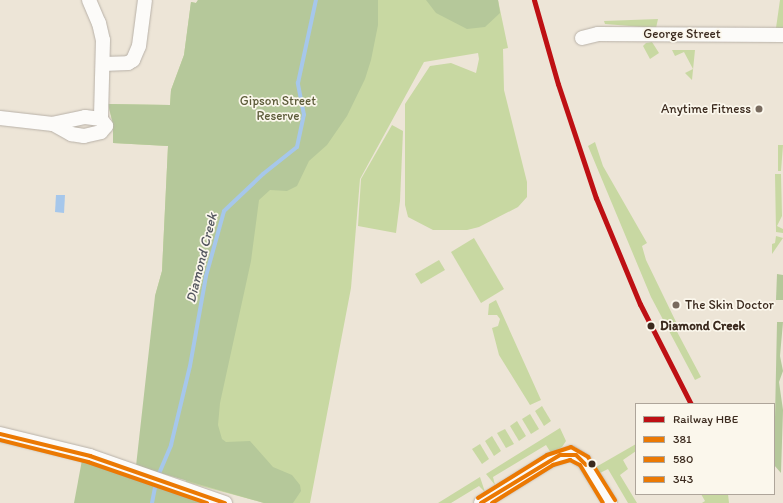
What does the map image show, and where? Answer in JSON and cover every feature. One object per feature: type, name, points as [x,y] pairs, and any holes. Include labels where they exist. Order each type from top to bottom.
[{"type":"street","points":[[0,118],[53,124],[74,135],[90,136],[106,128],[101,119],[103,64],[102,32],[89,0]]},
{"type":"street","points":[[103,64],[128,63],[133,60],[139,46],[145,0]]},
{"type":"street","name":"George Street","points":[[582,38],[605,34],[783,35]]},
{"type":"street","points":[[53,124],[77,117],[101,119]]},
{"type":"street","points":[[0,434],[83,454],[128,471],[222,502]]},
{"type":"street","points":[[481,503],[560,455],[576,455],[586,465],[610,503]]},
{"type":"green space","name":"Gipson Street Reserve","points":[[198,0],[498,0],[508,48],[503,49],[504,90],[527,182],[527,197],[518,207],[479,227],[467,230],[433,230],[408,217],[405,205],[405,104],[430,66],[451,63],[476,73],[479,59],[478,53],[424,62],[360,179],[351,288],[310,503],[264,503],[186,482],[155,296],[162,271],[168,146],[113,143],[113,124],[108,104],[170,105],[171,90],[184,55],[191,2],[196,3]]},
{"type":"green space","points":[[198,0],[378,0],[378,25],[371,60],[365,79],[347,116],[327,145],[309,161],[297,186],[287,191],[270,190],[259,200],[251,261],[220,403],[218,425],[222,439],[226,442],[250,441],[273,467],[292,475],[300,485],[301,491],[293,503],[264,503],[136,466],[155,296],[162,271],[168,146],[113,143],[113,124],[108,104],[170,105],[171,90],[184,55],[191,2],[196,3]]},
{"type":"green space","points":[[426,0],[498,0],[500,13],[485,27],[467,29],[436,13]]},
{"type":"green space","points":[[780,0],[783,0],[783,28],[776,28]]},
{"type":"green space","points":[[658,19],[656,28],[605,24],[604,21]]},
{"type":"green space","points":[[652,42],[659,53],[650,59],[643,46],[646,43]]},
{"type":"green space","points":[[672,50],[695,50],[692,80],[685,73],[693,69],[684,52],[675,56]]},
{"type":"green space","points":[[392,125],[403,131],[400,201],[396,233],[358,226],[361,179]]},
{"type":"green space","points":[[595,142],[603,166],[647,243],[642,246],[646,260],[677,324],[674,326],[701,377],[695,380],[651,297],[588,146]]},
{"type":"green space","points":[[778,145],[783,145],[781,171],[778,171]]},
{"type":"green space","points":[[775,174],[781,174],[782,216],[777,226],[783,229],[783,233],[776,232]]},
{"type":"green space","points":[[776,236],[783,238],[772,254],[772,244],[775,243]]},
{"type":"green space","points":[[474,238],[504,289],[481,303],[451,252]]},
{"type":"green space","points":[[439,260],[445,270],[421,284],[415,274]]},
{"type":"green space","points":[[777,274],[783,275],[783,300],[776,300]]},
{"type":"green space","points":[[496,300],[541,400],[530,405],[499,355],[492,328],[498,326],[500,319],[497,315],[488,315],[489,304]]},
{"type":"green space","points":[[777,322],[783,322],[780,356],[783,371],[779,382],[783,410],[781,473],[775,466]]},
{"type":"green space","points":[[542,406],[551,421],[544,426],[535,411]]},
{"type":"green space","points":[[530,414],[539,429],[531,434],[522,419]]},
{"type":"green space","points":[[517,421],[526,436],[519,441],[510,426]]},
{"type":"green space","points":[[560,428],[566,441],[562,447],[551,453],[546,445],[493,477],[495,485],[486,474]]},
{"type":"green space","points":[[505,429],[514,444],[506,448],[497,433]]},
{"type":"green space","points":[[492,436],[501,451],[494,456],[485,441]]},
{"type":"green space","points":[[480,444],[489,459],[482,464],[472,449]]},
{"type":"green space","points":[[635,445],[635,452],[623,460],[628,469],[620,475],[637,503],[628,503],[608,469],[600,473],[596,467]]},
{"type":"green space","points":[[82,460],[207,503],[74,503]]},
{"type":"green space","points":[[480,477],[485,492],[479,486],[451,503],[438,503]]},
{"type":"green space","points":[[702,495],[728,495],[729,503],[702,503],[705,501]]},
{"type":"water","points":[[56,195],[65,195],[64,213],[55,212]]},
{"type":"waterway","name":"Diamond Creek","points":[[158,476],[171,445],[190,366],[206,276],[224,211],[263,174],[297,147],[304,115],[298,83],[316,0]]},
{"type":"waterway","name":"Diamond Creek","points":[[152,503],[156,483]]},
{"type":"rail line","name":"HBE","points":[[534,0],[558,84],[596,198],[640,304],[690,403]]},
{"type":"transit line","name":"381","points":[[0,434],[90,456],[225,503]]},
{"type":"transit line","name":"580","points":[[0,440],[88,462],[207,503]]},
{"type":"transit line","name":"343","points":[[478,498],[547,455],[571,447],[588,457],[615,500]]},
{"type":"transit line","name":"381","points":[[481,503],[560,455],[576,455],[586,465]]},
{"type":"transit line","name":"580","points":[[492,503],[553,465],[570,460],[580,465],[603,503]]},
{"type":"place","name":"Anytime Fitness","points":[[759,109]]},
{"type":"place","name":"The Skin Doctor","points":[[676,305]]},
{"type":"place","name":"Diamond Creek","points":[[651,326]]}]
